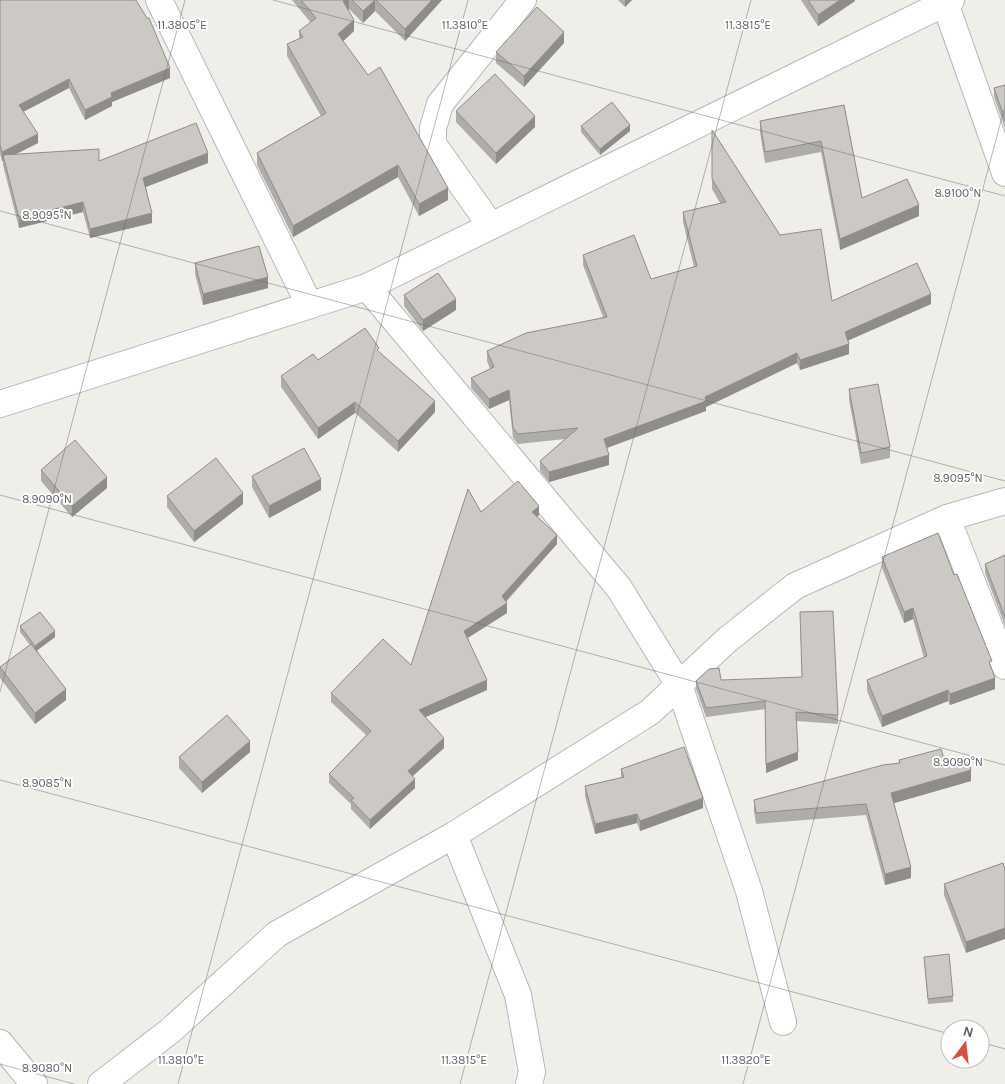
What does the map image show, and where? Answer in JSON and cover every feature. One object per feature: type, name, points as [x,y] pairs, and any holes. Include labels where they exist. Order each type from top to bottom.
[{"type":"street","points":[[159,0],[309,304]]},
{"type":"street","points":[[491,226],[433,144],[433,128],[440,104],[523,0]]},
{"type":"street","points":[[0,404],[367,287],[948,2],[1005,173]]},
{"type":"street","points":[[367,287],[618,588],[679,685],[749,891],[783,1022]]},
{"type":"street","points":[[101,1084],[170,1031],[277,934],[454,835],[650,712],[727,640],[796,586],[947,518],[1005,501]]},
{"type":"street","points":[[947,518],[1005,666]]},
{"type":"street","points":[[454,835],[518,995],[532,1072],[529,1084]]},
{"type":"street","points":[[0,1043],[34,1084]]},
{"type":"building","points":[[0,0],[136,0],[147,18],[149,18],[170,68],[111,93],[112,97],[85,110],[69,79],[19,105],[38,134],[2,152],[0,145]]},
{"type":"building","points":[[301,0],[345,0],[343,1],[354,20],[338,34],[368,75],[380,67],[448,188],[419,204],[398,165],[293,226],[257,153],[326,113],[287,44],[303,37],[299,31],[316,18]]},
{"type":"building","points":[[352,0],[375,0],[363,11]]},
{"type":"building","points":[[376,0],[432,0],[405,29]]},
{"type":"building","points":[[808,0],[840,0],[818,15]]},
{"type":"building","points":[[537,7],[564,32],[524,76],[496,52]]},
{"type":"building","points":[[495,74],[535,116],[496,153],[456,111]]},
{"type":"building","points":[[1005,85],[1005,119],[994,88]]},
{"type":"building","points":[[612,102],[630,125],[600,149],[581,126]]},
{"type":"building","points":[[844,105],[862,198],[907,179],[919,205],[840,239],[821,141],[765,152],[760,121]]},
{"type":"building","points":[[196,123],[208,153],[143,178],[152,213],[90,229],[83,202],[19,218],[3,155],[99,149],[99,161]]},
{"type":"building","points":[[712,130],[780,235],[821,229],[832,301],[917,263],[931,294],[845,332],[849,344],[800,360],[797,353],[705,397],[706,401],[604,439],[609,455],[549,472],[540,461],[578,428],[518,434],[513,428],[509,390],[489,399],[471,378],[494,367],[487,351],[526,333],[607,317],[583,255],[634,235],[651,279],[697,266],[683,212],[726,202],[712,179]]},
{"type":"building","points":[[259,246],[268,277],[203,294],[195,263]]},
{"type":"building","points":[[438,273],[456,299],[423,320],[404,295]]},
{"type":"building","points":[[365,328],[379,348],[377,350],[435,401],[398,441],[355,402],[318,428],[281,376],[313,354],[318,360]]},
{"type":"building","points":[[878,384],[890,447],[861,453],[849,389]]},
{"type":"building","points":[[75,440],[107,477],[72,506],[41,470]]},
{"type":"building","points":[[304,448],[321,479],[269,506],[252,476]]},
{"type":"building","points":[[216,458],[243,493],[194,531],[167,496]]},
{"type":"building","points":[[518,481],[539,506],[532,512],[557,535],[502,596],[507,603],[464,631],[487,680],[419,710],[444,738],[408,771],[415,779],[370,820],[351,800],[354,798],[329,774],[371,731],[331,693],[383,639],[411,665],[468,489],[481,512]]},
{"type":"building","points":[[938,533],[954,575],[957,574],[992,661],[989,662],[995,678],[950,694],[948,690],[882,716],[867,680],[927,656],[913,608],[904,612],[882,557]]},
{"type":"building","points":[[1005,555],[1005,617],[985,564]]},
{"type":"building","points":[[833,611],[838,715],[796,712],[798,752],[766,764],[765,701],[706,708],[696,681],[709,669],[719,668],[721,680],[802,677],[800,612]]},
{"type":"building","points":[[40,612],[55,631],[35,646],[20,626]]},
{"type":"building","points":[[31,644],[66,689],[35,713],[0,667]]},
{"type":"building","points":[[227,715],[250,741],[202,782],[179,757]]},
{"type":"building","points":[[684,747],[703,798],[640,821],[637,814],[595,824],[585,786],[624,777],[621,769]]},
{"type":"building","points":[[941,749],[944,759],[968,757],[971,770],[891,793],[911,867],[885,874],[866,804],[756,813],[754,800],[883,765],[900,763],[899,760]]},
{"type":"building","points":[[1003,863],[1005,869],[1005,928],[966,942],[944,884]]},
{"type":"building","points":[[949,954],[953,996],[928,999],[924,957]]}]
